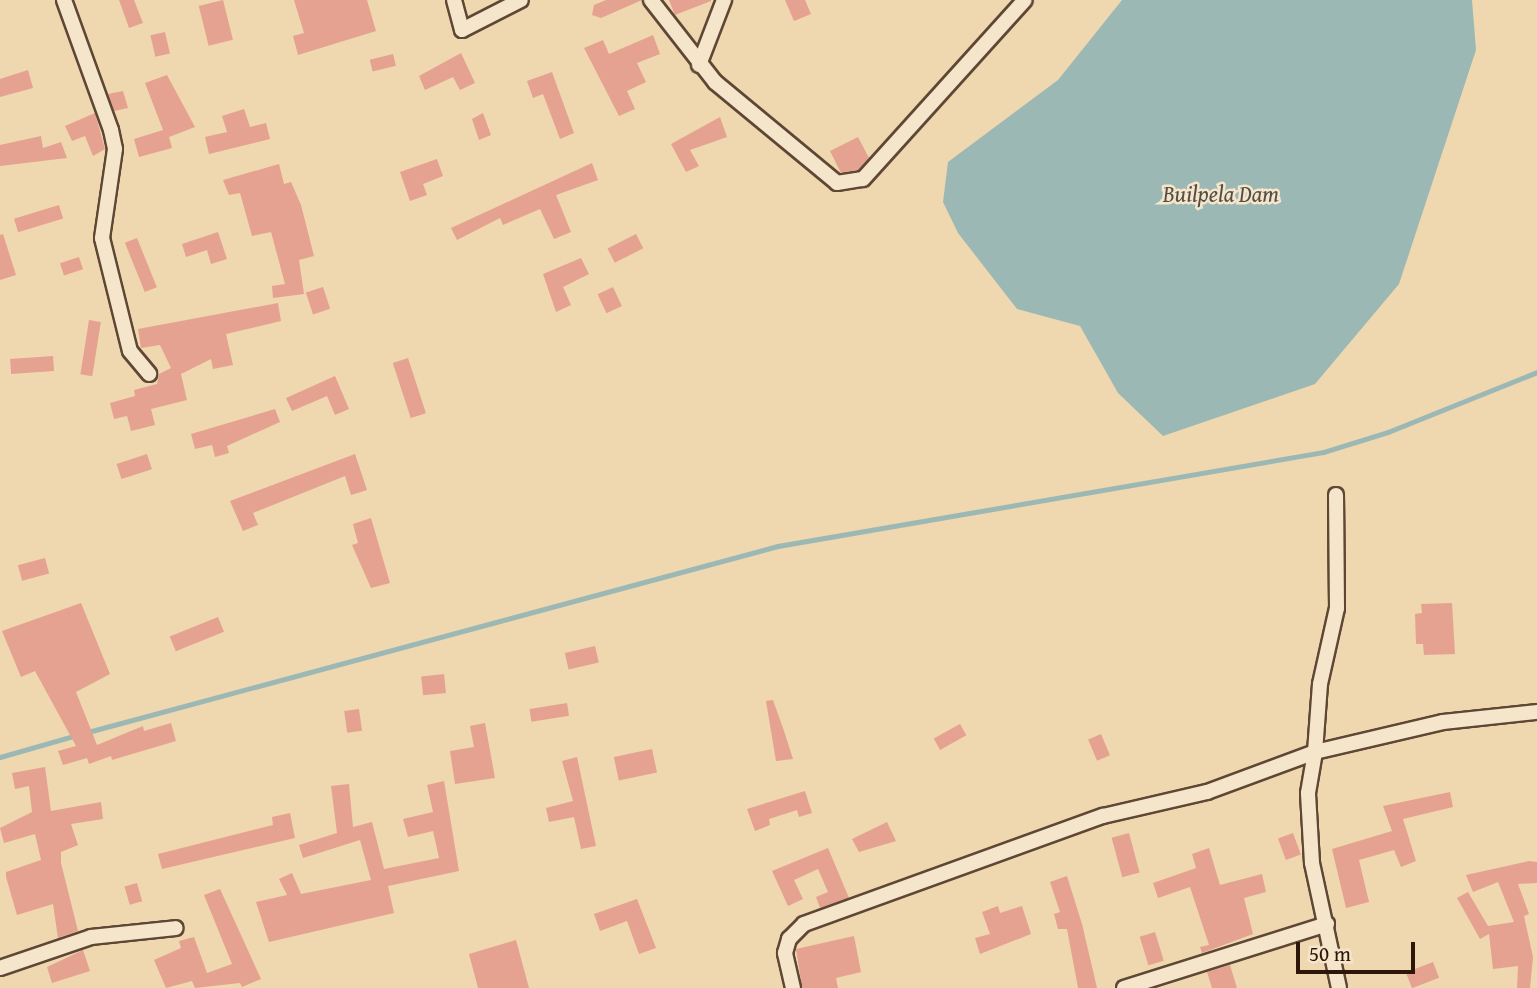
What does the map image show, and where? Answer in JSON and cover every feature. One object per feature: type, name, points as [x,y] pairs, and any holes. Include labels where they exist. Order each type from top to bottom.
[{"type":"street","points":[[64,0],[111,130],[115,149],[102,238],[130,351],[149,373]]},
{"type":"street","points":[[454,0],[462,30],[521,0]]},
{"type":"street","points":[[651,0],[699,65],[823,174],[837,183],[852,183],[863,179],[1025,0]]},
{"type":"street","points":[[699,65],[724,0]]},
{"type":"street","points":[[1336,495],[1336,608],[1320,684],[1310,828],[1339,988]]},
{"type":"street","points":[[793,988],[785,953],[789,939],[804,924],[1103,816],[1207,792],[1315,752],[1443,722],[1537,712]]},
{"type":"street","points":[[1124,988],[1327,924]]},
{"type":"street","points":[[0,968],[91,937],[176,928]]},
{"type":"water","name":"Builpela Dam","points":[[1122,0],[1472,0],[1476,50],[1399,284],[1315,384],[1163,436],[1118,393],[1080,326],[1017,309],[958,233],[943,202],[948,162],[1058,80]]},
{"type":"building","points":[[119,0],[134,0],[143,23],[129,28]]},
{"type":"building","points":[[223,0],[233,40],[209,46],[199,6]]},
{"type":"building","points":[[294,0],[367,0],[376,31],[298,55],[293,36],[304,33]]},
{"type":"building","points":[[606,0],[642,0],[601,18],[592,15],[594,5]]},
{"type":"building","points":[[669,0],[711,0],[711,1],[675,15]]},
{"type":"building","points":[[785,0],[805,0],[811,14],[794,21]]},
{"type":"building","points":[[165,32],[170,53],[155,57],[150,35]]},
{"type":"building","points":[[653,35],[660,54],[637,63],[646,82],[627,91],[635,109],[619,116],[584,48],[603,40],[609,54]]},
{"type":"building","points":[[461,53],[475,83],[460,90],[453,77],[425,90],[419,76]]},
{"type":"building","points":[[393,54],[396,66],[373,71],[370,60]]},
{"type":"building","points":[[28,70],[33,88],[0,97],[0,79]]},
{"type":"building","points":[[552,72],[574,133],[560,139],[543,94],[533,98],[527,81]]},
{"type":"building","points":[[167,75],[195,127],[169,137],[172,148],[139,157],[134,139],[163,130],[145,83]]},
{"type":"building","points":[[123,91],[128,108],[114,111],[108,94]]},
{"type":"building","points":[[244,109],[250,127],[266,123],[270,139],[209,154],[205,137],[227,132],[222,116]]},
{"type":"building","points":[[95,113],[105,149],[93,156],[85,136],[72,141],[65,126]]},
{"type":"building","points":[[483,113],[491,135],[479,140],[472,119]]},
{"type":"building","points":[[720,117],[727,137],[690,150],[699,166],[686,172],[671,144]]},
{"type":"building","points":[[41,136],[43,148],[61,142],[67,158],[0,166],[0,145]]},
{"type":"building","points":[[858,137],[869,158],[858,170],[841,173],[830,151]]},
{"type":"building","points":[[437,159],[443,176],[423,184],[427,195],[410,201],[400,172]]},
{"type":"building","points":[[592,163],[598,180],[556,195],[571,232],[554,239],[540,209],[503,225],[500,218],[457,240],[451,228]]},
{"type":"building","points":[[279,164],[284,184],[291,182],[301,205],[314,256],[299,260],[304,294],[273,298],[272,286],[285,284],[271,232],[252,236],[240,193],[229,195],[223,180]]},
{"type":"building","points":[[59,205],[63,218],[18,232],[14,219]]},
{"type":"building","points":[[218,232],[227,259],[211,264],[207,250],[186,257],[182,244]]},
{"type":"building","points":[[3,234],[16,275],[0,280],[0,235]]},
{"type":"building","points":[[636,234],[643,248],[615,263],[607,249]]},
{"type":"building","points":[[137,238],[157,287],[145,292],[125,243]]},
{"type":"building","points":[[79,257],[83,269],[64,276],[60,263]]},
{"type":"building","points":[[581,258],[589,274],[563,287],[571,305],[556,312],[543,274]]},
{"type":"building","points":[[323,287],[330,309],[313,314],[306,293]]},
{"type":"building","points":[[613,287],[622,306],[606,313],[598,294]]},
{"type":"building","points":[[278,303],[281,321],[226,334],[233,365],[213,369],[211,359],[181,374],[187,400],[151,409],[155,425],[131,431],[127,416],[114,419],[110,403],[135,396],[134,390],[157,384],[159,374],[171,368],[160,345],[141,348],[138,329]]},
{"type":"building","points":[[89,320],[101,322],[92,376],[80,374]]},
{"type":"building","points":[[53,356],[54,371],[11,374],[10,359]]},
{"type":"building","points":[[408,358],[426,413],[411,418],[393,363]]},
{"type":"building","points":[[335,376],[349,409],[335,415],[327,396],[292,411],[286,398]]},
{"type":"building","points":[[275,409],[280,422],[227,446],[229,453],[215,457],[212,445],[195,449],[191,434]]},
{"type":"building","points":[[147,454],[152,469],[122,479],[117,464]]},
{"type":"building","points":[[355,454],[367,490],[351,495],[345,476],[253,513],[258,525],[243,531],[230,501]]},
{"type":"building","points":[[371,518],[390,583],[371,588],[352,545],[358,543],[353,524]]},
{"type":"building","points":[[45,558],[49,573],[22,581],[18,565]]},
{"type":"building","points":[[81,603],[110,674],[76,692],[97,745],[143,726],[144,731],[171,723],[176,741],[112,760],[111,756],[89,764],[87,758],[63,765],[58,751],[76,746],[35,671],[21,677],[2,631]]},
{"type":"building","points":[[1452,603],[1455,654],[1424,655],[1423,644],[1416,644],[1415,614],[1422,613],[1421,604]]},
{"type":"building","points":[[218,617],[224,632],[176,651],[170,636]]},
{"type":"building","points":[[595,646],[599,663],[569,670],[565,653]]},
{"type":"building","points":[[444,674],[446,693],[423,695],[421,676]]},
{"type":"building","points":[[773,700],[793,759],[776,761],[766,701]]},
{"type":"building","points":[[567,703],[569,716],[532,722],[529,709]]},
{"type":"building","points":[[359,709],[362,731],[347,733],[344,711]]},
{"type":"building","points":[[485,723],[495,778],[455,784],[450,751],[474,747],[470,726]]},
{"type":"building","points":[[960,724],[966,735],[940,750],[934,739]]},
{"type":"building","points":[[1101,734],[1110,755],[1097,761],[1088,739]]},
{"type":"building","points":[[652,749],[657,772],[619,781],[614,757]]},
{"type":"building","points":[[577,757],[596,846],[581,849],[574,817],[549,822],[546,808],[573,801],[562,761]]},
{"type":"building","points":[[45,767],[51,811],[101,802],[103,819],[71,824],[78,845],[61,852],[61,863],[78,931],[58,938],[53,904],[17,915],[6,877],[6,872],[41,860],[35,834],[4,843],[0,828],[32,812],[29,786],[15,789],[12,773]]},
{"type":"building","points":[[444,781],[459,871],[388,886],[394,913],[269,942],[256,902],[287,895],[279,879],[292,873],[301,894],[371,880],[360,840],[303,858],[299,845],[337,833],[331,786],[349,784],[353,827],[372,822],[384,869],[439,858],[433,831],[408,837],[403,819],[433,812],[427,785]]},
{"type":"building","points":[[805,791],[812,813],[799,817],[797,810],[769,819],[770,825],[755,831],[747,809]]},
{"type":"building","points":[[1450,792],[1453,807],[1403,819],[1416,861],[1401,867],[1394,850],[1359,860],[1369,902],[1346,908],[1332,849],[1392,831],[1383,806]]},
{"type":"building","points":[[290,813],[295,838],[162,869],[158,854],[273,825],[272,817]]},
{"type":"building","points":[[887,822],[896,841],[859,852],[852,839]]},
{"type":"building","points":[[1129,833],[1140,873],[1122,877],[1112,838]]},
{"type":"building","points":[[1293,833],[1301,855],[1286,860],[1278,838]]},
{"type":"building","points":[[828,848],[849,898],[820,908],[816,897],[828,892],[818,869],[794,880],[803,899],[788,906],[772,871]]},
{"type":"building","points":[[1209,848],[1220,885],[1262,874],[1266,892],[1244,898],[1253,934],[1202,953],[1200,947],[1209,945],[1190,887],[1158,898],[1153,883],[1196,868],[1192,854]]},
{"type":"building","points":[[1529,861],[1537,862],[1537,883],[1518,884],[1529,914],[1524,916],[1533,957],[1530,988],[1517,988],[1518,966],[1493,969],[1489,934],[1480,939],[1457,898],[1468,892],[1488,926],[1514,922],[1498,882],[1473,892],[1466,875]]},
{"type":"building","points":[[1067,876],[1097,988],[1078,988],[1067,929],[1058,929],[1054,914],[1060,912],[1050,882]]},
{"type":"building","points":[[137,883],[142,901],[130,905],[125,887]]},
{"type":"building","points":[[220,889],[261,979],[242,987],[240,983],[195,988],[192,981],[166,988],[154,960],[181,948],[179,941],[194,937],[207,973],[232,964],[204,895]]},
{"type":"building","points":[[637,899],[656,948],[639,954],[627,921],[600,931],[594,914]]},
{"type":"building","points":[[998,906],[1000,913],[1022,906],[1031,934],[980,954],[975,938],[990,934],[982,912]]},
{"type":"building","points":[[1155,932],[1164,961],[1148,965],[1140,937]]},
{"type":"building","points":[[854,936],[861,972],[836,978],[838,988],[802,988],[796,949]]},
{"type":"building","points":[[516,940],[529,988],[478,988],[469,954]]},
{"type":"building","points":[[83,950],[90,971],[52,983],[47,967]]},
{"type":"building","points":[[1433,962],[1439,978],[1412,988],[1406,972]]},
{"type":"building","points":[[1230,965],[1237,988],[1212,988],[1207,972]]},
{"type":"waterway","points":[[88,732],[778,546],[1324,452],[1388,432],[1537,372]]},
{"type":"waterway","points":[[0,757],[77,735]]}]
